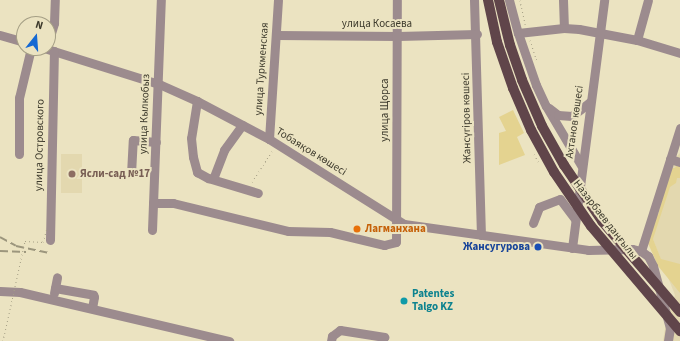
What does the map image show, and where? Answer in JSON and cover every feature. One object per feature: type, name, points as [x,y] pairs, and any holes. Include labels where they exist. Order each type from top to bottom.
[{"type":"main road","name":"Назарбаев даңғылы","points":[[488,0],[499,48],[513,88],[531,130],[554,172],[595,230],[680,331]]},
{"type":"main road","name":"Назарбаев даңғылы","points":[[499,0],[510,45],[522,80],[542,126],[564,165],[602,221],[680,312]]},
{"type":"street","name":"улица Островского","points":[[54,16],[55,0]]},
{"type":"street","name":"улица Кылкобыз","points":[[152,230],[159,84],[161,0]]},
{"type":"street","name":"улица Туркменская","points":[[272,142],[278,0]]},
{"type":"street","name":"улица Щорса","points":[[153,203],[173,203],[288,231],[330,232],[384,246],[396,242],[397,0]]},
{"type":"street","name":"Жансүгіров көшесі","points":[[474,0],[477,34],[481,235]]},
{"type":"street","points":[[510,0],[518,33],[536,85],[546,106],[581,165]]},
{"type":"street","points":[[564,0],[564,28]]},
{"type":"street","name":"Ахтанов көшесі","points":[[572,248],[581,165],[604,0]]},
{"type":"street","points":[[637,40],[648,0]]},
{"type":"street","points":[[518,33],[564,28],[579,29],[637,40],[680,53]]},
{"type":"street","name":"улица Косаева","points":[[277,35],[398,36],[477,34]]},
{"type":"street","points":[[0,35],[16,40]]},
{"type":"street","name":"Тобаяқов көшесі","points":[[56,51],[159,84],[197,101],[242,124],[397,220],[413,226],[588,250],[632,249],[641,251]]},
{"type":"street","points":[[19,154],[19,98],[29,56]]},
{"type":"street","name":"улица Островского","points":[[48,56],[50,240]]},
{"type":"street","points":[[197,101],[191,138],[193,157],[197,172],[213,179],[258,193]]},
{"type":"street","points":[[546,106],[558,115],[572,116],[590,102]]},
{"type":"street","points":[[213,179],[224,150],[242,124]]},
{"type":"street","points":[[668,341],[670,328],[653,266],[648,256],[641,251],[680,128]]},
{"type":"street","points":[[131,174],[133,140],[156,142]]},
{"type":"street","points":[[670,158],[680,162]]},
{"type":"street","points":[[533,223],[539,208],[560,199],[575,219]]},
{"type":"street","points":[[53,299],[58,277]]},
{"type":"street","points":[[55,288],[93,295],[92,308]]},
{"type":"street","points":[[0,291],[20,292],[53,299],[229,341]]},
{"type":"street","points":[[331,341],[332,336],[340,330],[384,338]]},
{"type":"path","points":[[247,189],[272,142]]},
{"type":"path","points":[[4,341],[25,241],[43,242],[47,228]]},
{"type":"shaded area","points":[[513,110],[524,133],[517,137],[525,155],[499,165],[499,133],[506,131],[499,117]]},
{"type":"shaded area","points":[[680,153],[680,341],[663,341],[666,322],[675,295],[652,237],[674,159]]},
{"type":"shaded area","name":"Ясли-сад №17","points":[[61,154],[82,154],[82,193],[61,193]]},
{"type":"shaded area","points":[[677,164],[680,165],[680,178],[677,178],[676,183],[670,187],[653,239],[661,259],[680,264],[680,293],[658,266],[647,241],[654,215],[658,215],[671,168],[675,168]]},
{"type":"railway","points":[[0,237],[16,246],[49,253]]},
{"type":"railway","points":[[0,251],[26,252]]},
{"type":"place","name":"Ясли-сад №17","points":[[72,174]]},
{"type":"place","name":"Лагманхана","points":[[357,229]]},
{"type":"place","name":"Жансугурова","points":[[538,247]]},
{"type":"place","name":"Patentes Talgo KZ","points":[[404,301]]}]
